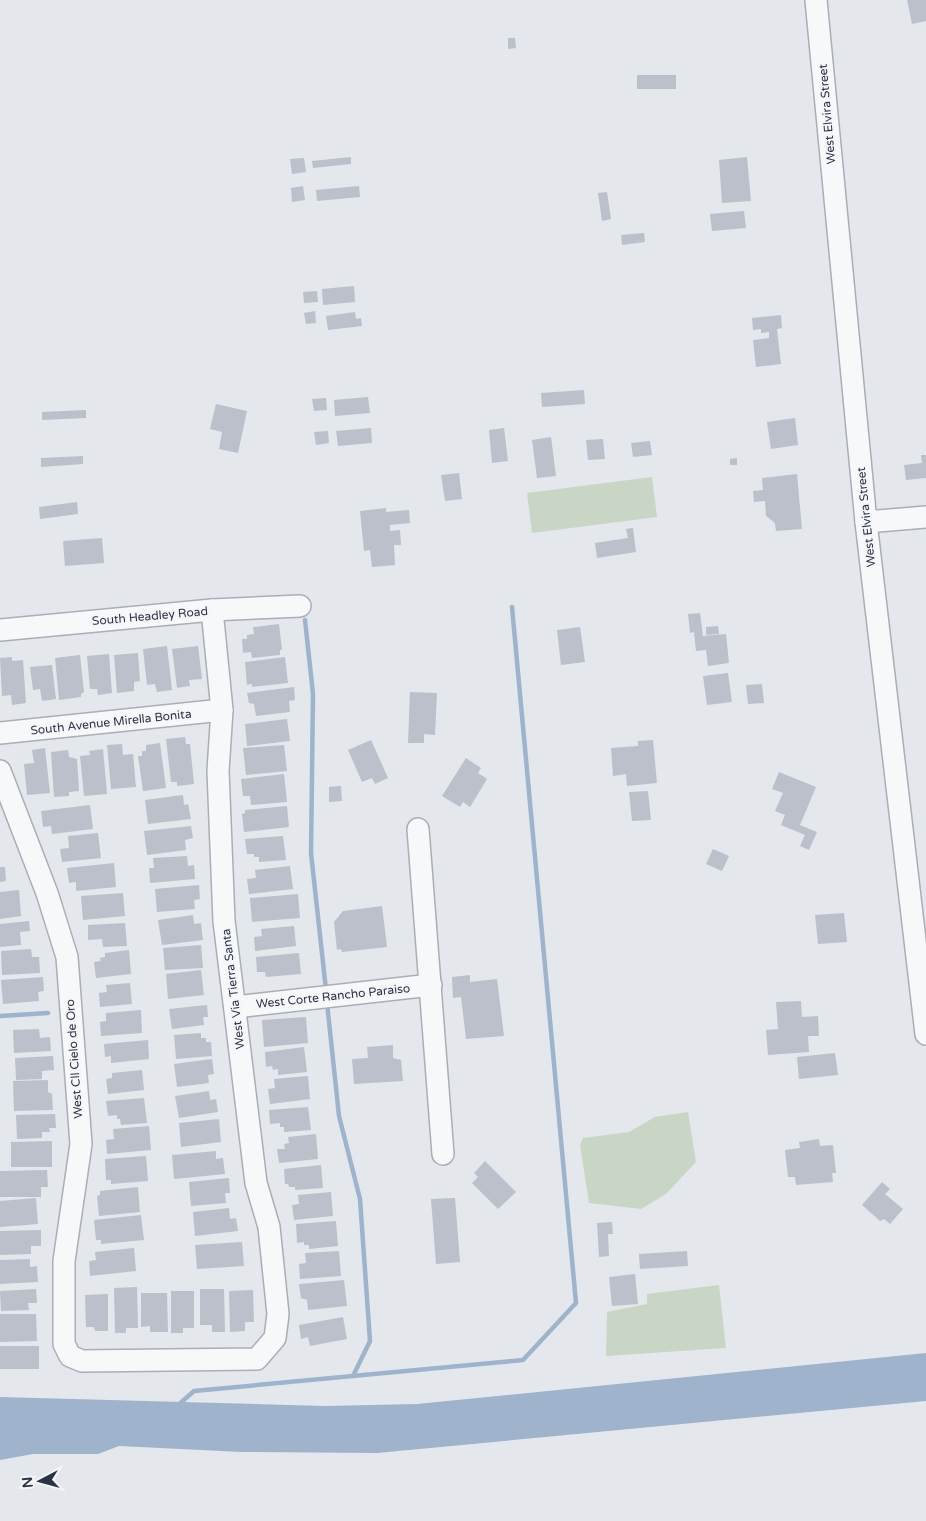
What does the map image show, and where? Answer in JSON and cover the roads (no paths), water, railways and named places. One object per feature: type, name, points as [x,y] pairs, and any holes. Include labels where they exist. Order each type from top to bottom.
[{"type":"street","name":"West Elvira Street","points":[[816,0],[866,522],[926,1034]]},
{"type":"street","points":[[866,522],[926,517]]},
{"type":"street","name":"South Headley Road","points":[[0,630],[212,610],[300,606]]},
{"type":"street","name":"West Via Tierra Santa","points":[[212,610],[222,710],[218,771],[224,911],[256,1183],[269,1227],[278,1314],[275,1338],[257,1359]]},
{"type":"street","name":"South Avenue Mirella Bonita","points":[[0,733],[222,710]]},
{"type":"street","name":"West Cll Cielo de Oro","points":[[0,771],[47,894],[67,957],[81,1144],[64,1261],[64,1344],[70,1356],[82,1361],[257,1359]]},
{"type":"street","points":[[418,829],[442,1154]]},
{"type":"street","name":"West Corte Rancho Paraiso","points":[[235,1007],[431,985]]},
{"type":"water","points":[[926,1353],[926,1401],[377,1453],[242,1452],[119,1446],[98,1454],[33,1454],[0,1460],[0,1397],[325,1406],[417,1404]]},
{"type":"waterway","points":[[177,1406],[194,1391],[523,1360],[576,1303],[512,607]]},
{"type":"waterway","points":[[305,620],[313,694],[311,853],[326,990]]},
{"type":"waterway","points":[[327,1003],[339,1116],[360,1199],[370,1341],[353,1376]]},
{"type":"waterway","points":[[0,1016],[48,1013]]}]
